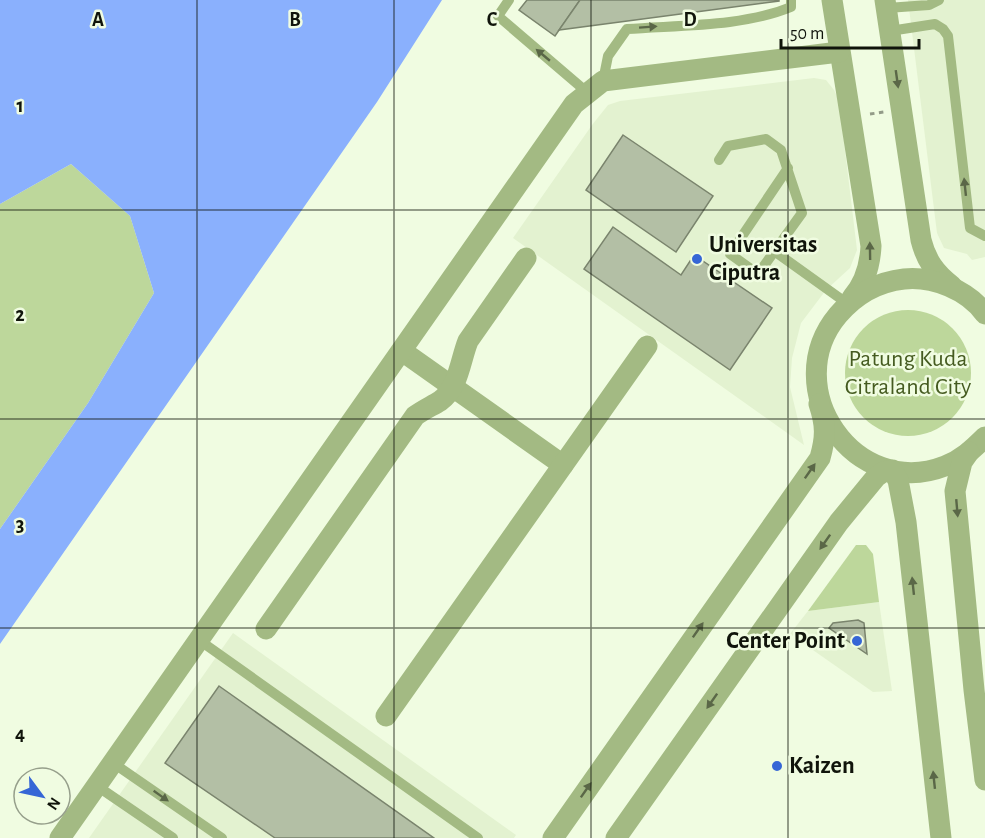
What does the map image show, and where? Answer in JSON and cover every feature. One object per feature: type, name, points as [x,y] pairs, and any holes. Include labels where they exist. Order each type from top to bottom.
[{"type":"street","points":[[553,838],[820,458],[824,445],[825,423],[819,404],[816,377],[819,350],[830,325],[860,289],[870,261],[871,246],[832,0]]},
{"type":"street","points":[[886,4],[925,256],[934,269],[984,311]]},
{"type":"street","points":[[60,838],[574,104],[595,87],[839,52]]},
{"type":"street","points":[[266,629],[416,416],[442,400],[452,386],[459,375],[462,356],[468,341],[526,258]]},
{"type":"street","points":[[848,303],[871,288],[907,279],[934,282],[959,291]]},
{"type":"street","points":[[386,716],[647,346]]},
{"type":"street","points":[[402,351],[563,465]]},
{"type":"street","points":[[819,404],[832,431],[852,452],[879,466],[910,472],[928,470],[945,466],[969,452]]},
{"type":"street","points":[[985,437],[962,462],[955,491],[979,690],[985,780]]},
{"type":"street","points":[[615,838],[839,522],[876,477],[892,470]]},
{"type":"street","points":[[892,470],[898,480],[906,522],[941,838]]},
{"type":"lane","points":[[509,0],[498,16],[595,87],[608,57],[627,29],[722,22],[772,15],[791,7],[790,0]]},
{"type":"lane","points":[[886,4],[928,5],[939,0]]},
{"type":"lane","points":[[890,31],[935,24],[948,36],[970,228],[985,236]]},
{"type":"lane","points":[[719,160],[728,146],[766,139],[781,150],[788,168],[802,213],[758,274],[730,254],[788,168]]},
{"type":"lane","points":[[774,251],[848,303]]},
{"type":"lane","points":[[199,640],[478,838]]},
{"type":"lane","points":[[113,763],[222,838]]},
{"type":"lane","points":[[97,786],[172,838]]},
{"type":"path","points":[[850,117],[902,110]]},
{"type":"shaded area","points":[[908,0],[985,0],[985,257],[972,260],[967,254],[944,248],[937,233]]},
{"type":"shaded area","name":"Universitas Ciputra","points":[[814,78],[826,80],[839,100],[857,250],[850,268],[826,290],[801,323],[792,358],[790,387],[804,445],[513,238],[608,105],[620,101]]},
{"type":"shaded area","points":[[879,602],[892,691],[873,692],[790,634],[808,611]]},
{"type":"shaded area","points":[[233,633],[516,835],[514,838],[89,838]]},
{"type":"green space","points":[[71,164],[130,216],[154,293],[88,403],[0,529],[0,204]]},
{"type":"green space","name":"Patung Kuda Citraland City","points":[[908,310],[932,315],[952,329],[966,349],[971,373],[966,397],[952,417],[932,431],[908,436],[884,431],[864,417],[850,397],[845,373],[850,349],[864,329],[884,315]]},
{"type":"green space","points":[[856,545],[866,545],[873,554],[879,602],[808,611]]},
{"type":"water","points":[[0,0],[442,0],[377,102],[0,644],[0,529],[88,403],[154,293],[130,216],[71,164],[0,204]]},
{"type":"building","points":[[527,0],[580,0],[555,36],[519,10]]},
{"type":"building","points":[[580,0],[779,0],[779,1],[559,30]]},
{"type":"building","points":[[623,135],[713,196],[676,252],[586,190]]},
{"type":"building","points":[[613,227],[681,275],[694,255],[772,308],[730,370],[584,269]]},
{"type":"building","name":"Center Point","points":[[858,620],[864,623],[867,654],[829,628],[833,623]]},
{"type":"building","points":[[219,686],[434,838],[275,838],[165,763]]},
{"type":"place","name":"Universitas Ciputra","points":[[697,259]]},
{"type":"place","name":"Center Point","points":[[857,641]]},
{"type":"place","name":"Kaizen","points":[[777,766]]}]
